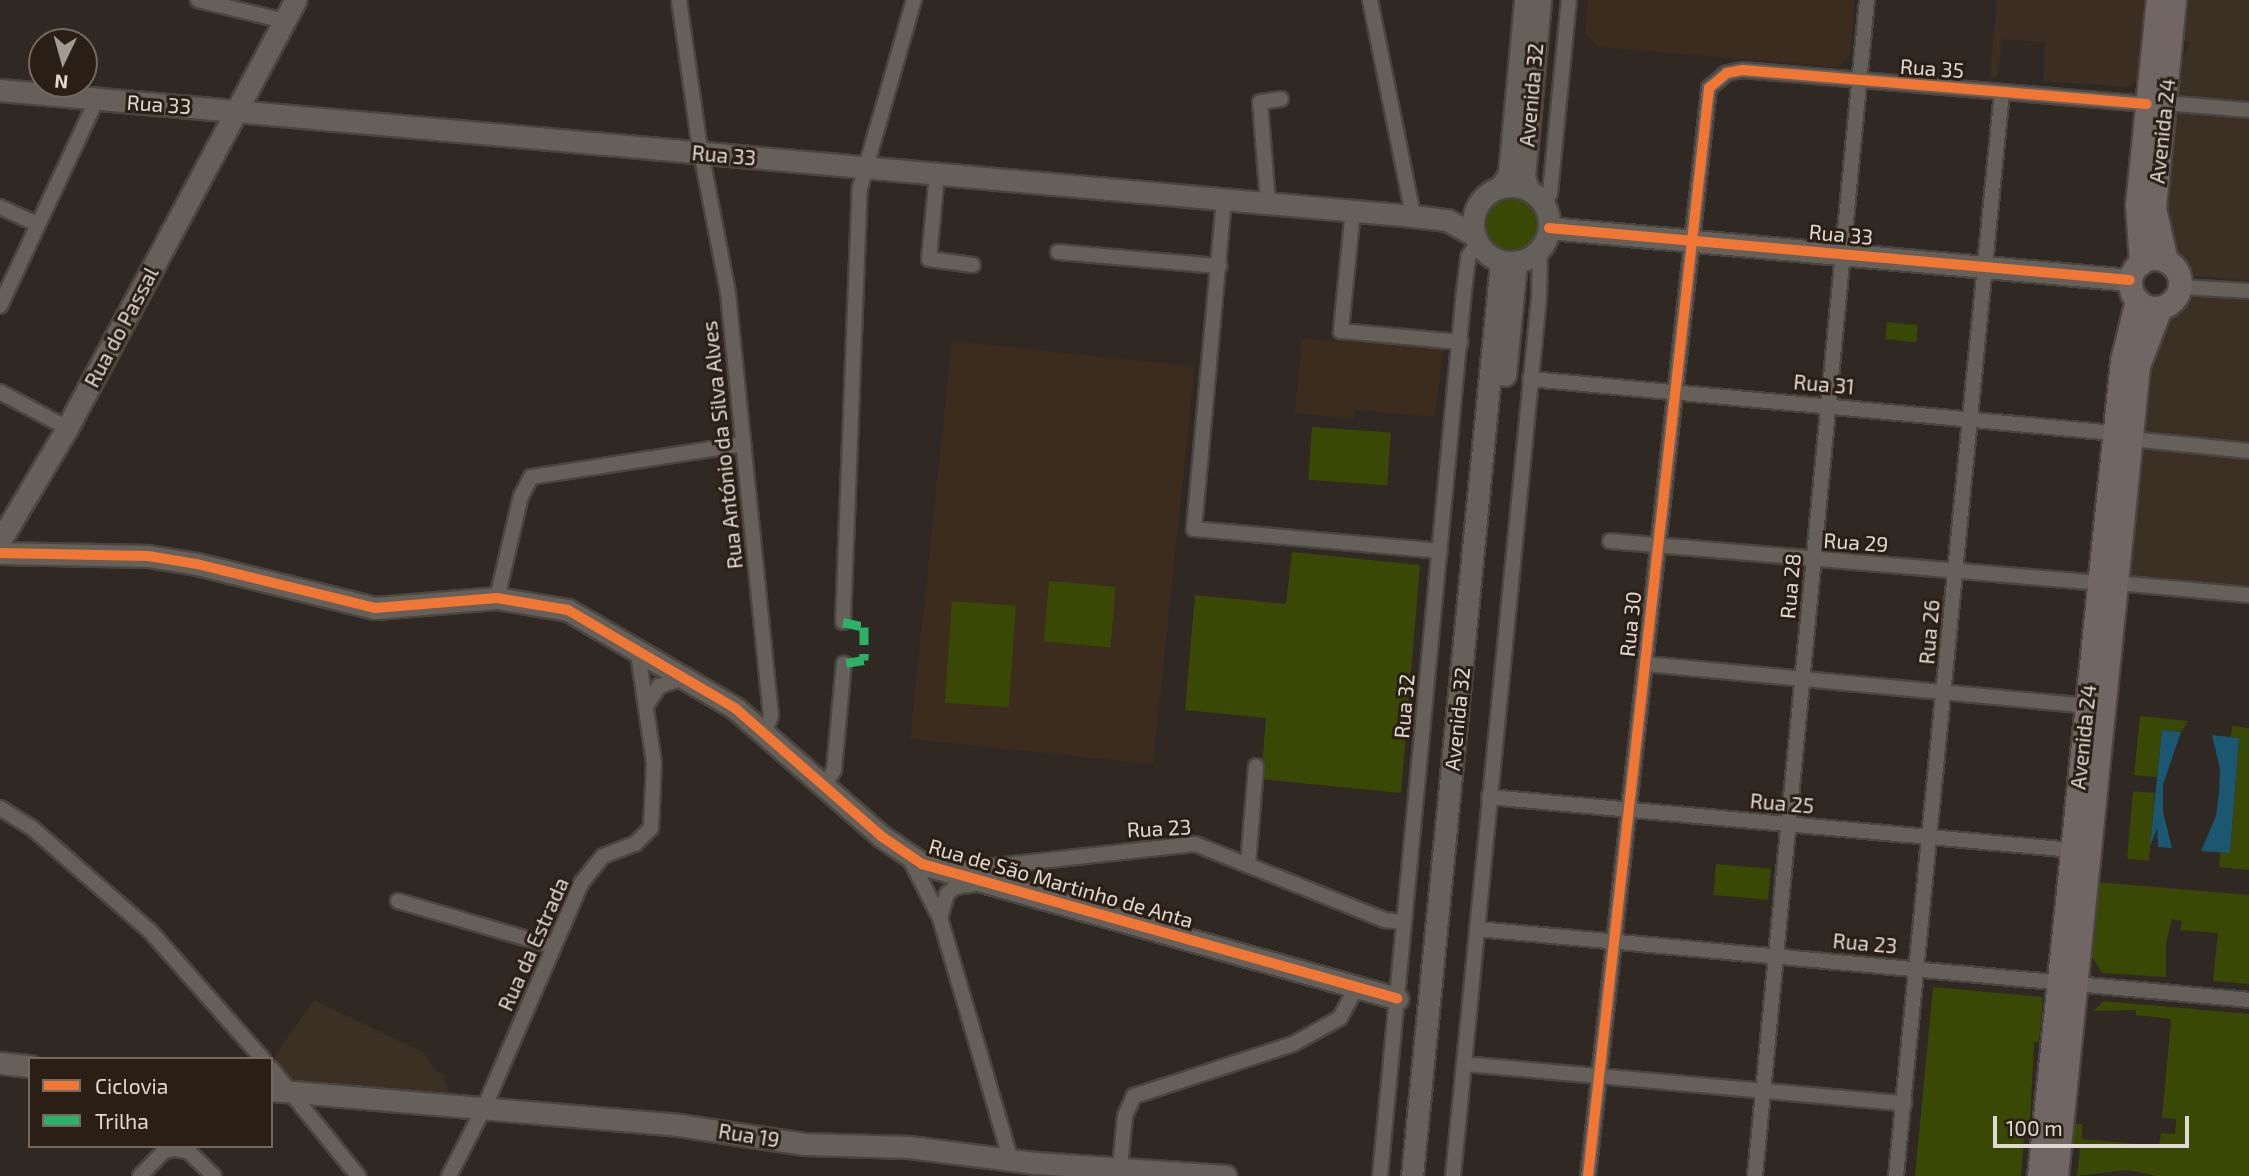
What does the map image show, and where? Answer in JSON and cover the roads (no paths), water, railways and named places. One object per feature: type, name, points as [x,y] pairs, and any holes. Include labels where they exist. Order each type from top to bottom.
[{"type":"main road","name":"Avenida 24","points":[[2039,1176],[2068,982],[2123,436],[2138,366],[2160,308],[2174,301],[2180,287],[2177,271],[2166,261],[2154,208],[2158,0]]},
{"type":"main road","name":"Avenida 24","points":[[2123,436],[2122,361],[2136,281],[2137,205],[2174,0]]},
{"type":"main road","points":[[2160,308],[2136,281],[2166,261]]},
{"type":"main road","name":"Avenida 24","points":[[2056,1176],[2068,982],[2072,850],[2087,706],[2108,583]]},
{"type":"street","points":[[198,0],[285,21]]},
{"type":"street","name":"Rua do Passal","points":[[0,541],[67,428],[296,0]]},
{"type":"street","name":"Rua António da Silva Alves","points":[[679,0],[699,142],[704,153],[728,293],[771,716],[765,731]]},
{"type":"street","points":[[843,622],[860,188],[914,0]]},
{"type":"street","points":[[1370,0],[1413,216]]},
{"type":"street","name":"Avenida 32","points":[[1501,186],[1509,174],[1525,0]]},
{"type":"street","name":"Avenida 32","points":[[1528,189],[1524,176],[1540,0]]},
{"type":"street","points":[[1453,1176],[1542,265],[1540,249],[1549,228],[1545,205],[1550,193],[1569,0]]},
{"type":"street","name":"Rua 28","points":[[1755,1176],[1867,0]]},
{"type":"street","name":"Rua 35","points":[[1716,79],[1742,71],[2249,110]]},
{"type":"street","name":"Rua 30","points":[[1588,1176],[1707,97],[1716,79]]},
{"type":"street","name":"Rua 33","points":[[0,90],[1447,219],[1476,239]]},
{"type":"street","name":"Rua 26","points":[[1896,1176],[1919,969],[2002,92]]},
{"type":"street","points":[[2,298],[97,99]]},
{"type":"street","points":[[1268,203],[1261,102],[1280,99]]},
{"type":"street","points":[[937,174],[929,259],[973,265]]},
{"type":"street","points":[[1447,219],[1477,204],[1501,186],[1528,189],[1545,205]]},
{"type":"street","points":[[1224,199],[1195,529],[1440,551]]},
{"type":"street","points":[[1477,204],[1476,239],[1508,261],[1540,249]]},
{"type":"street","points":[[0,207],[37,224]]},
{"type":"street","points":[[1353,210],[1342,331],[1460,342]]},
{"type":"street","name":"Rua 33","points":[[1549,228],[2136,281]]},
{"type":"street","name":"Rua 32","points":[[1380,1176],[1468,257],[1476,239]]},
{"type":"street","points":[[1058,252],[1219,266]]},
{"type":"street","name":"Avenida 32","points":[[1412,1176],[1508,261]]},
{"type":"street","name":"Avenida 32","points":[[1427,1176],[1508,261]]},
{"type":"street","points":[[2180,287],[2249,291]]},
{"type":"street","name":"Rua 31","points":[[1530,379],[1970,418],[2249,451]]},
{"type":"street","points":[[0,392],[67,428]]},
{"type":"street","points":[[497,598],[521,495],[531,477],[743,444]]},
{"type":"street","name":"Rua 29","points":[[1610,541],[2249,595]]},
{"type":"street","name":"Rua de São Martinho de Anta","points":[[0,553],[148,556],[197,564],[375,608],[497,598],[568,610],[686,677],[765,731],[824,786],[908,857],[945,872],[1397,998]]},
{"type":"street","name":"Rua da Estrada","points":[[449,1176],[484,1108],[552,946],[591,868],[603,856],[644,838],[651,828],[654,763],[637,648]]},
{"type":"street","points":[[824,786],[834,770],[844,663]]},
{"type":"street","points":[[645,708],[659,686],[664,664]]},
{"type":"street","points":[[1645,664],[2087,706]]},
{"type":"street","points":[[659,686],[686,677]]},
{"type":"street","points":[[1248,864],[1256,766]]},
{"type":"street","name":"Rua 25","points":[[1489,797],[2072,850]]},
{"type":"street","points":[[0,808],[31,827],[150,931],[261,1057]]},
{"type":"street","name":"Rua 23","points":[[945,872],[965,866],[1189,844],[1248,864],[1385,920],[1404,922]]},
{"type":"street","points":[[908,857],[940,918],[1011,1161]]},
{"type":"street","points":[[940,918],[942,904],[955,887],[985,883]]},
{"type":"street","points":[[398,901],[552,946]]},
{"type":"street","name":"Rua 23","points":[[1477,929],[2249,999]]},
{"type":"street","points":[[1120,1167],[1129,1101],[1140,1092],[1293,1044],[1328,1026],[1348,1009],[1356,988]]},
{"type":"street","points":[[0,1063],[28,1066]]},
{"type":"street","points":[[1464,1064],[1904,1103]]},
{"type":"street","points":[[273,1070],[358,1176]]},
{"type":"street","name":"Rua 19","points":[[273,1090],[678,1125],[804,1144],[909,1147],[1011,1161],[1035,1170],[1120,1167],[1226,1176]]},
{"type":"street","points":[[140,1176],[163,1152],[173,1149],[188,1151],[214,1176]]},
{"type":"water","points":[[2162,730],[2181,732],[2163,785],[2163,812],[2172,848],[2158,847],[2157,828],[2150,846]]},
{"type":"water","points":[[2212,735],[2239,738],[2230,853],[2201,851],[2216,816],[2219,793],[2220,769]]}]
